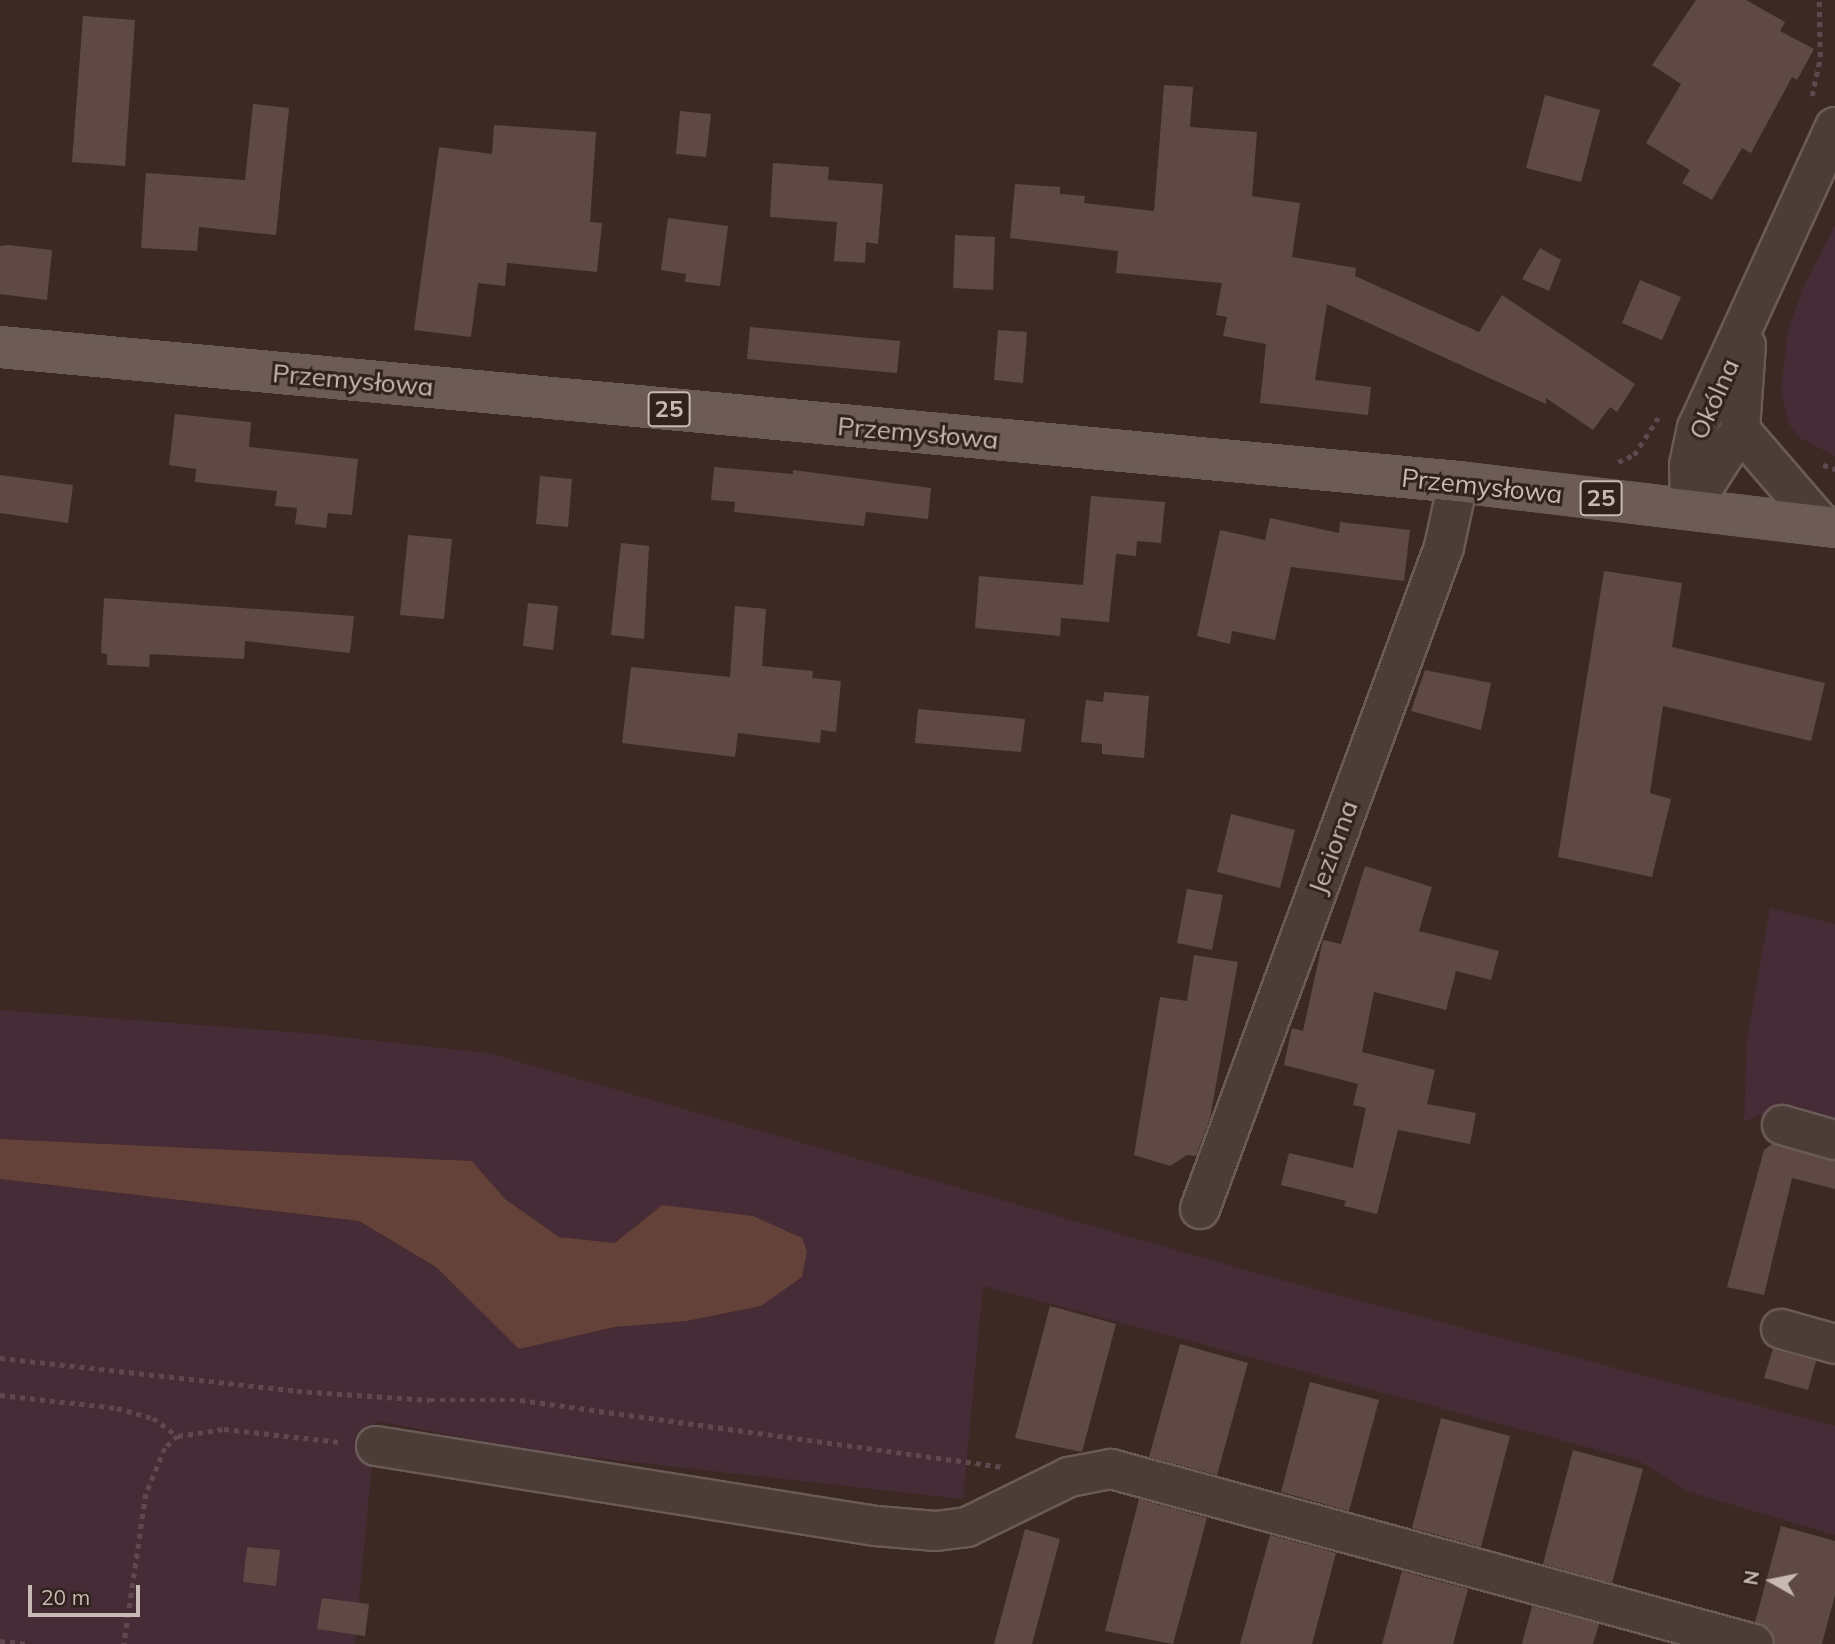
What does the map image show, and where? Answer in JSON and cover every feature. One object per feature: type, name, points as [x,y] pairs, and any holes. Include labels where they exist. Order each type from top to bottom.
[{"type":"main road","name":"Przemysłowa","points":[[0,347],[1458,482],[1828,525]]},
{"type":"street","name":"Okólna","points":[[1690,508],[1689,464],[1698,428],[1748,325],[1835,127]]},
{"type":"street","name":"Okólna","points":[[1690,508],[1740,430],[1748,325]]},
{"type":"street","name":"Okólna","points":[[1740,430],[1828,525]]},
{"type":"street","name":"Jeziorna","points":[[1200,1209],[1444,547],[1458,482]]},
{"type":"street","points":[[1782,1125],[1835,1140]]},
{"type":"street","points":[[1781,1329],[1835,1344]]},
{"type":"street","points":[[376,1446],[876,1526],[936,1531],[967,1527],[1069,1477],[1111,1469],[1754,1644]]},
{"type":"path","points":[[0,1358],[296,1391],[430,1400],[520,1400],[1006,1467]]},
{"type":"path","points":[[0,1395],[117,1408],[153,1418],[177,1436]]},
{"type":"path","points":[[124,1644],[146,1494],[165,1448],[177,1436],[224,1429],[376,1446]]},
{"type":"path","points":[[0,1641],[29,1644]]},
{"type":"shaded area","points":[[1835,225],[1835,456],[1800,438],[1789,424],[1781,390],[1788,332],[1803,288]]},
{"type":"shaded area","points":[[1770,908],[1835,924],[1835,1128],[1772,1111],[1744,1121],[1747,1041]]},
{"type":"shaded area","points":[[0,1010],[305,1033],[488,1053],[1281,1280],[1835,1426],[1835,1535],[1689,1492],[1639,1461],[983,1286],[963,1499],[535,1451],[376,1421],[355,1644],[0,1644],[0,1179],[359,1221],[436,1267],[519,1349],[615,1327],[687,1321],[761,1306],[663,1205],[615,1243],[559,1237],[505,1199],[472,1161],[0,1139]]},
{"type":"shaded area","points":[[0,1139],[472,1161],[505,1199],[559,1237],[615,1243],[662,1205],[753,1216],[802,1238],[807,1251],[802,1277],[761,1306],[687,1321],[615,1327],[519,1349],[436,1267],[359,1221],[0,1179]]},
{"type":"building","points":[[1696,0],[1746,0],[1785,22],[1780,31],[1814,49],[1797,80],[1792,77],[1751,153],[1742,148],[1712,200],[1682,183],[1690,170],[1646,143],[1681,84],[1652,65]]},
{"type":"building","points":[[83,16],[135,20],[125,166],[72,162]]},
{"type":"building","points":[[1164,85],[1193,87],[1190,127],[1257,132],[1252,196],[1300,203],[1292,257],[1356,268],[1355,276],[1479,332],[1502,295],[1635,384],[1617,412],[1610,407],[1593,430],[1546,398],[1546,404],[1327,304],[1315,380],[1371,387],[1368,415],[1260,403],[1266,344],[1223,336],[1227,317],[1216,315],[1222,283],[1116,273],[1118,251],[1010,238],[1015,184],[1060,187],[1060,194],[1085,196],[1084,203],[1154,211]]},
{"type":"building","points":[[1545,95],[1600,110],[1581,182],[1526,168]]},
{"type":"building","points":[[253,104],[289,108],[276,235],[199,227],[197,251],[141,248],[146,173],[245,180]]},
{"type":"building","points":[[680,111],[711,114],[706,157],[676,154]]},
{"type":"building","points":[[494,125],[596,132],[590,222],[602,223],[597,272],[507,263],[505,286],[478,283],[471,337],[414,330],[439,147],[492,154]]},
{"type":"building","points":[[773,163],[829,167],[828,180],[883,184],[878,244],[866,242],[865,263],[834,261],[837,222],[770,217]]},
{"type":"building","points":[[668,218],[728,226],[720,286],[685,282],[686,274],[661,270]]},
{"type":"building","points":[[955,235],[995,237],[993,290],[953,288]]},
{"type":"building","points":[[0,246],[52,250],[47,300],[0,294]]},
{"type":"building","points":[[1540,248],[1561,260],[1549,291],[1522,279]]},
{"type":"building","points":[[1640,280],[1681,297],[1662,340],[1622,323]]},
{"type":"building","points":[[750,327],[900,341],[897,373],[747,359]]},
{"type":"building","points":[[998,330],[1027,332],[1023,383],[994,380]]},
{"type":"building","points":[[175,414],[251,422],[249,447],[358,459],[352,515],[328,513],[326,528],[295,524],[297,508],[275,506],[277,491],[195,482],[196,469],[169,465]]},
{"type":"building","points":[[714,467],[793,474],[793,470],[931,488],[928,519],[866,512],[864,526],[734,512],[735,502],[711,500]]},
{"type":"building","points":[[0,475],[73,485],[68,523],[0,513]]},
{"type":"building","points":[[540,476],[572,479],[568,527],[536,524]]},
{"type":"building","points":[[1091,496],[1165,502],[1161,543],[1137,541],[1136,556],[1116,554],[1109,622],[1061,618],[1060,636],[975,628],[979,576],[1083,585]]},
{"type":"building","points":[[1270,518],[1339,533],[1340,522],[1410,530],[1404,581],[1291,567],[1275,640],[1232,631],[1230,644],[1197,636],[1220,530],[1265,540]]},
{"type":"building","points":[[408,535],[452,539],[444,619],[400,615]]},
{"type":"building","points":[[621,543],[649,546],[644,639],[611,635]]},
{"type":"building","points":[[1604,571],[1682,583],[1672,647],[1825,683],[1811,741],[1663,706],[1650,793],[1671,799],[1652,877],[1558,857]]},
{"type":"building","points":[[104,598],[354,616],[350,653],[245,641],[244,659],[150,654],[149,667],[107,665],[107,654],[101,653]]},
{"type":"building","points":[[528,603],[558,606],[553,650],[523,646]]},
{"type":"building","points":[[735,606],[766,609],[762,666],[813,671],[812,678],[841,681],[836,732],[821,730],[820,743],[738,733],[735,757],[622,743],[631,667],[730,677]]},
{"type":"building","points":[[1425,670],[1491,683],[1481,730],[1411,711]]},
{"type":"building","points":[[1104,692],[1149,696],[1144,758],[1102,754],[1102,744],[1081,742],[1086,700],[1103,702]]},
{"type":"building","points":[[918,709],[1025,719],[1021,752],[915,743]]},
{"type":"building","points":[[1231,814],[1295,830],[1280,888],[1217,872]]},
{"type":"building","points":[[1365,866],[1432,887],[1419,931],[1499,951],[1491,980],[1456,971],[1446,1010],[1374,992],[1362,1052],[1435,1070],[1427,1104],[1476,1113],[1470,1144],[1398,1130],[1377,1214],[1344,1206],[1346,1201],[1281,1185],[1289,1153],[1353,1168],[1366,1108],[1353,1105],[1358,1084],[1284,1065],[1292,1028],[1303,1031],[1323,940],[1341,944]]},
{"type":"building","points":[[1187,889],[1223,895],[1212,950],[1177,943]]},
{"type":"building","points":[[1194,955],[1238,962],[1210,1118],[1196,1156],[1187,1155],[1170,1166],[1134,1155],[1160,997],[1187,1001]]},
{"type":"building","points":[[1772,1144],[1835,1161],[1835,1189],[1792,1178],[1764,1295],[1727,1287],[1764,1150]]},
{"type":"building","points":[[1050,1306],[1116,1324],[1082,1452],[1015,1438]]},
{"type":"building","points":[[1180,1344],[1248,1363],[1217,1475],[1149,1457]]},
{"type":"building","points":[[1773,1349],[1816,1361],[1808,1390],[1764,1378]]},
{"type":"building","points":[[1310,1382],[1379,1400],[1349,1511],[1281,1492]]},
{"type":"building","points":[[1441,1418],[1510,1436],[1481,1547],[1412,1528]]},
{"type":"building","points":[[1573,1450],[1643,1469],[1612,1583],[1543,1564]]},
{"type":"building","points":[[1139,1499],[1207,1518],[1173,1644],[1105,1631]]},
{"type":"building","points":[[1781,1526],[1835,1541],[1835,1595],[1822,1644],[1775,1644],[1770,1629],[1755,1622]]},
{"type":"building","points":[[1025,1529],[1060,1539],[1032,1644],[994,1644]]},
{"type":"building","points":[[1270,1535],[1336,1553],[1312,1644],[1240,1644]]},
{"type":"building","points":[[247,1547],[280,1550],[276,1586],[243,1582]]},
{"type":"building","points":[[1402,1571],[1468,1589],[1453,1644],[1382,1644]]},
{"type":"building","points":[[322,1598],[369,1604],[365,1636],[317,1629]]},
{"type":"building","points":[[1532,1606],[1599,1624],[1593,1644],[1522,1644]]}]
